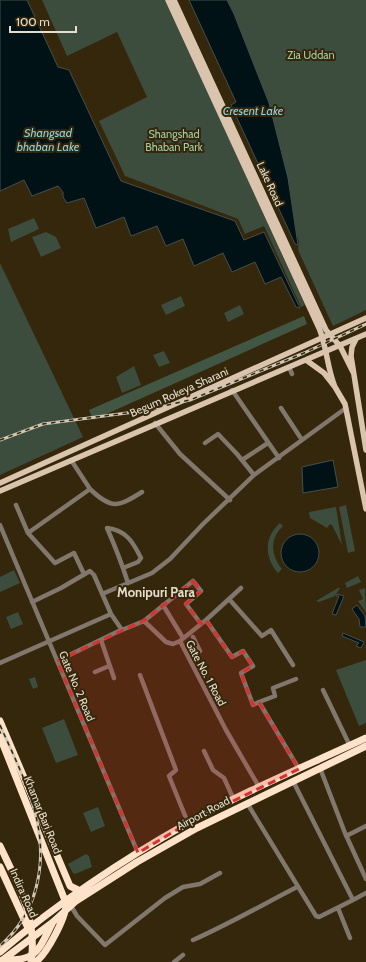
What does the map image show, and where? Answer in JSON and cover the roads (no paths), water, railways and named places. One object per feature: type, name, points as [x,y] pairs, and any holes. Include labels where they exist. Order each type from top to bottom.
[{"type":"highway","points":[[0,720],[70,886],[80,891]]},
{"type":"highway","name":"Khamar Bari Road","points":[[0,737],[67,906]]},
{"type":"highway","name":"Airport Road","points":[[0,951],[28,928],[67,906],[138,853],[188,823],[366,738]]},
{"type":"highway","name":"Airport Road","points":[[67,906],[80,891],[190,832],[366,746]]},
{"type":"highway","points":[[0,846],[28,906],[33,935],[31,962]]},
{"type":"highway","name":"Indira Road","points":[[0,867],[28,928]]},
{"type":"highway","points":[[1,961],[19,961],[33,955],[53,922],[67,906]]},
{"type":"highway","points":[[35,962],[43,955],[60,924],[67,906]]},
{"type":"highway","points":[[1,961],[53,922]]},
{"type":"main road","points":[[168,0],[323,339],[327,368],[346,408],[366,509]]},
{"type":"main road","name":"Lake Road","points":[[174,0],[330,336],[340,346],[353,372]]},
{"type":"main road","name":"Begum Rokeya Sharani","points":[[0,483],[330,336],[366,318]]},
{"type":"main road","name":"Begum Rokeya Sharani","points":[[0,491],[155,423],[366,334]]},
{"type":"main road","points":[[356,339],[352,347],[353,372],[366,450]]},
{"type":"main road","points":[[306,360],[318,367],[335,387]]},
{"type":"street","points":[[289,367],[292,374]]},
{"type":"street","points":[[232,390],[279,458]]},
{"type":"street","points":[[281,408],[302,440]]},
{"type":"street","points":[[102,594],[152,573],[170,559],[203,524],[254,476],[346,408]]},
{"type":"street","points":[[155,423],[180,454],[230,500]]},
{"type":"street","points":[[205,443],[218,434],[242,460],[254,476]]},
{"type":"street","points":[[242,460],[268,443]]},
{"type":"street","points":[[71,460],[90,489],[100,498],[118,504],[123,504],[142,492]]},
{"type":"street","points":[[28,532],[90,489]]},
{"type":"street","points":[[16,505],[28,532],[55,563],[74,553],[84,574]]},
{"type":"street","name":"Gate No. 2 Road","points":[[0,525],[138,853]]},
{"type":"street","points":[[123,568],[138,562],[141,558],[126,535],[118,530],[107,528],[120,558],[123,568],[128,583]]},
{"type":"street","points":[[32,602],[61,588],[90,571],[111,614],[121,630]]},
{"type":"street","points":[[57,661],[121,630],[144,621],[162,605],[193,582],[201,592],[186,604],[201,624]]},
{"type":"street","points":[[162,605],[181,639],[206,620],[241,588]]},
{"type":"street","points":[[228,599],[262,636],[271,630],[293,665]]},
{"type":"street","points":[[0,663],[48,640],[111,614]]},
{"type":"street","points":[[206,620],[232,656],[243,651],[254,666],[241,673],[253,705],[275,696],[273,688],[296,679]]},
{"type":"street","name":"Gate No. 1 Road","points":[[144,621],[166,642],[173,644],[181,639],[226,730],[259,788]]},
{"type":"street","points":[[189,657],[200,651],[193,637]]},
{"type":"street","points":[[101,640],[114,678]]},
{"type":"street","points":[[95,672],[109,666]]},
{"type":"street","points":[[140,675],[176,770],[169,776],[188,823]]},
{"type":"street","points":[[323,690],[350,746]]},
{"type":"street","points":[[260,702],[299,769]]},
{"type":"street","points":[[204,751],[213,770],[224,778],[234,800]]},
{"type":"street","points":[[320,768],[346,836],[366,879]]},
{"type":"street","points":[[293,781],[353,900]]},
{"type":"street","points":[[247,803],[297,887],[318,917],[366,893]]},
{"type":"street","points":[[346,836],[366,826]]},
{"type":"street","points":[[67,906],[105,945],[164,898],[182,887],[200,884],[220,873]]},
{"type":"street","points":[[193,940],[228,925],[250,910],[297,887]]},
{"type":"street","points":[[338,908],[350,938]]},
{"type":"street","points":[[174,962],[183,955]]},
{"type":"water","name":"Shangsad bhaban Lake","points":[[0,0],[27,0],[58,67],[69,70],[121,181],[235,221],[244,240],[264,232],[300,308],[296,307],[281,277],[265,284],[255,262],[232,272],[223,253],[194,266],[183,239],[166,246],[157,226],[131,236],[124,217],[96,228],[84,198],[67,203],[63,197],[63,192],[58,186],[32,196],[24,180],[0,191]]},
{"type":"water","name":"Cresent Lake","points":[[189,0],[227,0],[234,14],[269,103],[288,178],[298,245],[295,244],[231,105],[236,102]]},
{"type":"water","points":[[333,460],[338,487],[303,493],[302,467]]},
{"type":"water","points":[[296,534],[304,534],[314,539],[318,546],[318,560],[314,567],[304,572],[296,572],[286,567],[284,564],[281,557],[281,549],[286,539],[289,537]]},
{"type":"water","points":[[337,594],[344,596],[336,615],[332,614],[339,596],[336,596]]},
{"type":"water","points":[[357,605],[365,616],[366,627],[360,627],[359,619],[352,609]]},
{"type":"water","points":[[343,633],[364,642],[361,648],[356,646],[359,643],[342,636]]},
{"type":"railway","points":[[0,440],[43,424],[142,411],[190,400],[304,353],[366,324]]},
{"type":"railway","points":[[0,725],[18,764],[33,804],[38,824],[40,845],[40,866],[36,888],[30,905],[18,927],[0,946]]},
{"type":"district","name":"Monipuri Para","points":[[156,592]]},
{"type":"park label","name":"Zia Uddan","points":[[311,55]]},
{"type":"park label","name":"Shangshad Bhaban Park","points":[[174,140]]}]
